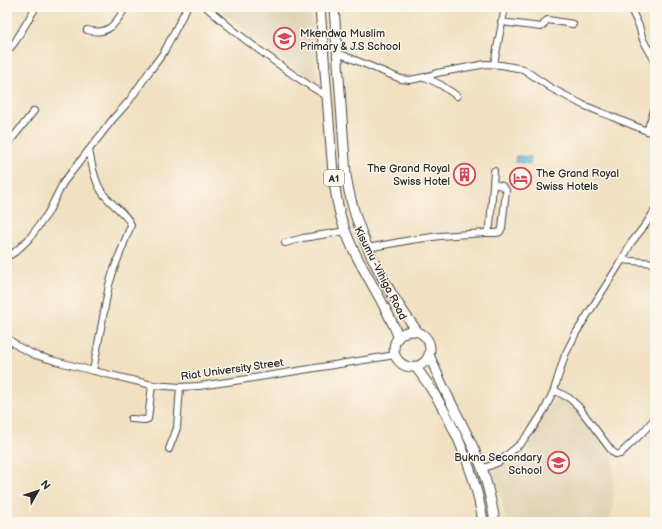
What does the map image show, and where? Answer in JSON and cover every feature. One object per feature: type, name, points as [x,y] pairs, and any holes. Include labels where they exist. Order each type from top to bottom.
[{"type":"highway","name":"Kisumu -Vihiga Road","points":[[320,7],[333,173],[337,199],[343,224],[360,263],[392,320],[398,336]]},
{"type":"highway","name":"Kisumu -Vihiga Road","points":[[334,7],[346,175],[349,193],[367,248],[404,314],[418,332]]},
{"type":"highway","points":[[418,332],[408,331],[398,336],[394,346],[395,354],[399,361],[404,365],[409,366],[421,364],[426,360],[429,354]]},
{"type":"highway","name":"A1","points":[[418,332],[425,337],[428,342],[430,348],[429,354],[436,374],[482,469],[495,522]]},
{"type":"highway","points":[[415,366],[438,399],[457,437],[471,472],[481,504],[483,522]]},
{"type":"street","points":[[7,52],[15,42],[36,7]]},
{"type":"street","points":[[87,30],[103,32],[110,28],[126,7]]},
{"type":"street","points":[[7,257],[30,239],[48,213],[64,183],[129,100],[164,52],[187,7]]},
{"type":"street","points":[[206,7],[230,29],[291,74],[327,96]]},
{"type":"street","points":[[494,64],[505,7]]},
{"type":"street","points":[[630,7],[643,40],[655,61]]},
{"type":"street","points":[[501,22],[541,27],[548,20],[573,24]]},
{"type":"street","points":[[338,53],[401,79],[410,80],[437,73],[486,64],[501,65],[523,70],[551,88],[583,105],[655,133]]},
{"type":"street","points":[[425,77],[441,85],[457,96]]},
{"type":"street","points":[[647,131],[655,107]]},
{"type":"street","points":[[7,145],[34,111]]},
{"type":"street","points":[[89,150],[96,179],[101,190],[132,225],[109,285],[93,371]]},
{"type":"street","points":[[485,233],[490,226],[494,171]]},
{"type":"street","points":[[367,248],[440,236],[500,232],[502,228],[506,190],[502,186],[494,184]]},
{"type":"street","points":[[482,469],[499,462],[520,444],[531,431],[545,409],[554,390],[565,355],[576,333],[622,260],[631,242],[655,210]]},
{"type":"street","points":[[285,244],[304,238],[346,231]]},
{"type":"street","points":[[622,260],[655,263]]},
{"type":"street","name":"Riat University Street","points":[[7,338],[19,347],[35,355],[55,361],[152,385],[180,387],[242,380],[395,354]]},
{"type":"street","points":[[131,419],[148,419],[152,385]]},
{"type":"street","points":[[169,449],[176,428],[180,387]]},
{"type":"street","points":[[554,390],[569,398],[578,406],[615,454],[620,454],[655,418]]},
{"type":"shaded area","name":"Mkendwa Muslim Primary & J.S School","points":[[219,7],[310,7],[317,82],[289,65],[225,14]]},
{"type":"shaded area","name":"Bukna Secondary School","points":[[558,397],[574,407],[591,422],[613,456],[614,497],[610,522],[507,522],[494,470],[513,456],[532,434],[546,411]]},
{"type":"water","points":[[516,156],[531,157],[530,164],[515,162]]},
{"type":"place","name":"Mkendwa Muslim Primary & J.S School","points":[[285,39]]},
{"type":"place","name":"The Grand Royal Swiss Hotel","points":[[465,174]]},
{"type":"place","name":"The Grand Royal Swiss Hotels","points":[[521,179]]},
{"type":"place","name":"Bukna Secondary School","points":[[558,463]]}]
